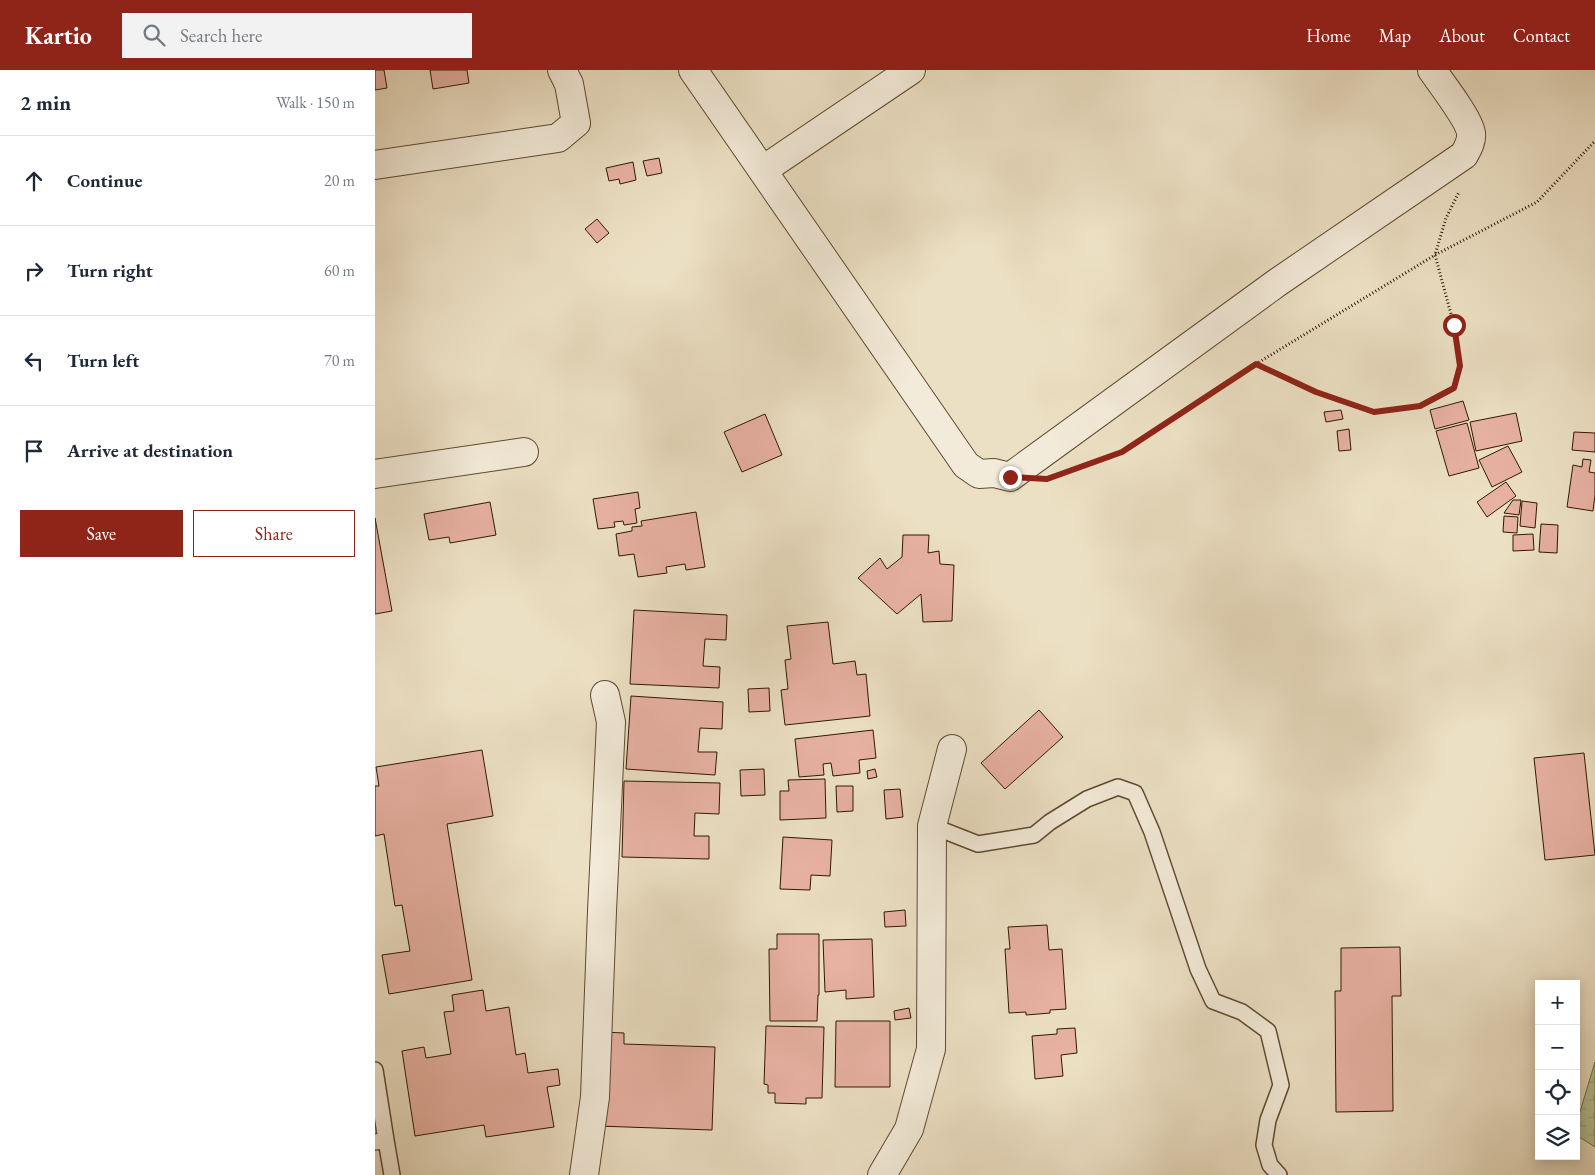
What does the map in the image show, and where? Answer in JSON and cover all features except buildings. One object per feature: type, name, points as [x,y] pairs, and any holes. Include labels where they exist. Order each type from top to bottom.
[{"type":"street","points":[[375,165],[558,138],[576,123],[569,84],[562,70]]},
{"type":"street","points":[[693,70],[966,465],[979,474],[994,473],[1010,477],[1270,288],[1464,155],[1470,144],[1471,133],[1466,120],[1432,70]]},
{"type":"street","points":[[763,170],[911,70]]},
{"type":"street","points":[[375,474],[524,452]]},
{"type":"street","points":[[584,1175],[595,1097],[611,722],[605,696]]},
{"type":"street","points":[[882,1175],[909,1128],[931,1049],[932,826],[952,749]]},
{"type":"lane","points":[[932,826],[978,844],[1034,835],[1050,822],[1087,799],[1118,787],[1135,793],[1152,832],[1198,969],[1213,1001],[1242,1012],[1268,1031],[1281,1084],[1268,1120],[1264,1145],[1270,1165],[1279,1175]]},
{"type":"lane","points":[[375,1070],[381,1141],[392,1175]]},
{"type":"path","points":[[1057,476],[1122,452],[1256,364],[1435,255],[1537,202],[1595,141]]},
{"type":"path","points":[[1256,364],[1316,392],[1374,412],[1420,406],[1454,388],[1460,366],[1454,325],[1435,255],[1446,218],[1459,194],[1464,155]]},
{"type":"green space","points":[[1595,1062],[1595,1147],[1580,1138],[1580,1112]]},
{"type":"route","points":[[1010,477],[1047,479],[1122,452],[1256,364],[1316,392],[1374,412],[1420,406],[1454,388],[1460,366],[1454,325]]}]
